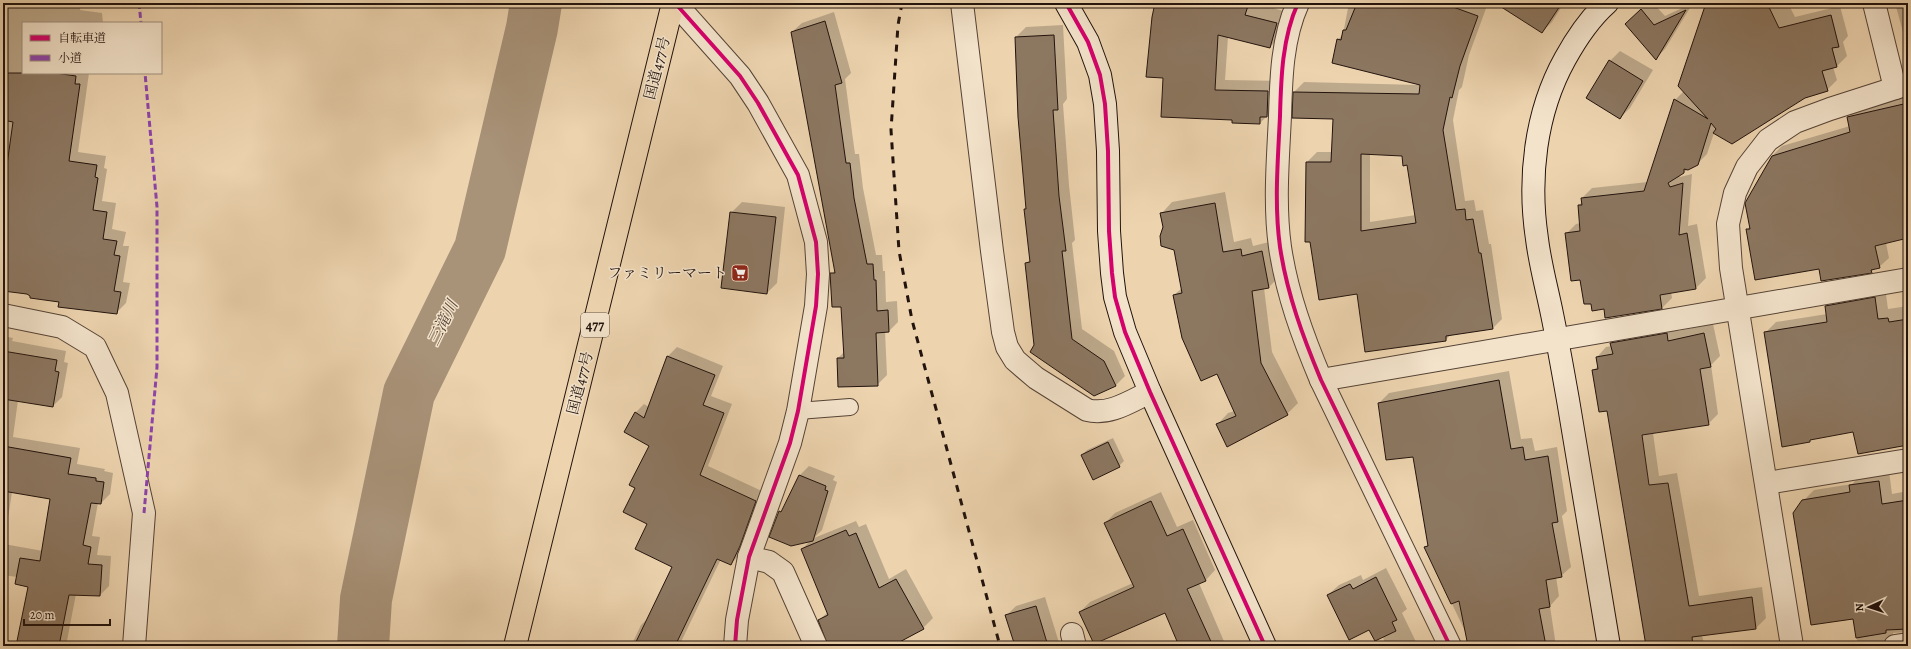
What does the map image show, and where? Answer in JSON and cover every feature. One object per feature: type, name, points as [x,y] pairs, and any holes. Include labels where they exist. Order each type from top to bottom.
[{"type":"highway","name":"国道477号","points":[[515,646],[674,3]]},
{"type":"street","points":[[674,3],[740,76],[782,145],[798,175],[816,242],[818,274],[816,306],[798,411],[790,443],[749,557],[737,620],[735,646]]},
{"type":"street","points":[[962,3],[992,251],[1003,332],[1007,347],[1015,360],[1036,378],[1087,410],[1095,412],[1112,409],[1150,392]]},
{"type":"street","points":[[1066,3],[1088,42],[1100,74],[1105,104],[1108,151],[1109,231],[1114,297],[1150,392],[1265,646]]},
{"type":"street","points":[[1298,3],[1294,11],[1284,50],[1280,121],[1278,211],[1280,246],[1290,298],[1304,340],[1321,380],[1450,646]]},
{"type":"street","points":[[1607,3],[1598,10],[1575,40],[1558,71],[1547,100],[1539,132],[1534,168],[1533,203],[1537,239],[1558,341],[1609,646]]},
{"type":"street","points":[[1792,646],[1731,268],[1728,224],[1735,194],[1747,167],[1768,140],[1795,122],[1901,86],[1874,3]]},
{"type":"street","points":[[1321,380],[1468,354],[1558,341],[1908,279]]},
{"type":"street","points":[[3,315],[62,327],[95,346],[117,393],[144,513],[134,646]]},
{"type":"street","points":[[1766,483],[1908,460]]},
{"type":"street","points":[[749,557],[769,562],[783,572],[816,646]]},
{"type":"street","points":[[1895,646],[1908,644]]},
{"type":"lane","points":[[798,411],[850,407]]},
{"type":"building","points":[[1155,3],[1249,3],[1245,15],[1277,23],[1270,48],[1218,35],[1215,90],[1268,91],[1267,117],[1260,117],[1260,124],[1232,123],[1232,120],[1161,117],[1163,78],[1146,77],[1152,17]]},
{"type":"building","points":[[1357,3],[1442,3],[1478,16],[1460,66],[1452,98],[1450,97],[1443,130],[1456,210],[1465,209],[1466,220],[1473,219],[1479,253],[1481,253],[1493,329],[1446,336],[1446,341],[1365,352],[1357,294],[1319,300],[1310,242],[1305,242],[1306,162],[1331,162],[1333,119],[1292,118],[1293,92],[1419,94],[1420,85],[1332,63],[1337,39],[1341,40],[1343,30],[1346,30]],"holes":[[[1361,154],[1402,156],[1403,166],[1407,165],[1416,223],[1361,231]]]},
{"type":"building","points":[[1495,3],[1562,3],[1542,33]]},
{"type":"building","points":[[1706,3],[1767,3],[1779,28],[1831,15],[1839,47],[1832,48],[1837,67],[1822,71],[1828,91],[1805,98],[1732,144],[1713,133],[1716,129],[1711,123],[1698,165],[1688,170],[1684,169],[1684,173],[1668,183],[1670,187],[1683,183],[1679,235],[1687,233],[1696,289],[1660,295],[1662,309],[1605,318],[1604,309],[1592,311],[1591,304],[1584,304],[1580,280],[1571,281],[1565,233],[1580,231],[1578,205],[1582,205],[1581,198],[1644,191],[1674,99],[1708,119],[1678,86]]},
{"type":"building","points":[[1641,9],[1654,25],[1686,10],[1656,60],[1625,24]]},
{"type":"building","points":[[825,21],[842,83],[835,85],[846,163],[850,163],[854,198],[867,264],[873,264],[874,280],[876,280],[877,311],[888,310],[889,332],[876,333],[878,386],[838,387],[837,358],[844,358],[841,307],[832,307],[830,273],[835,273],[791,32]]},
{"type":"building","points":[[1054,35],[1058,110],[1053,110],[1059,196],[1066,251],[1062,251],[1072,339],[1104,361],[1116,386],[1094,396],[1030,352],[1034,345],[1025,263],[1030,262],[1024,209],[1026,209],[1018,117],[1015,37]]},
{"type":"building","points":[[1609,60],[1643,81],[1620,119],[1586,98]]},
{"type":"building","points":[[3,73],[62,74],[76,76],[75,84],[80,84],[69,161],[97,165],[95,177],[98,178],[93,210],[107,212],[103,239],[117,241],[114,255],[120,256],[114,291],[121,292],[117,314],[58,307],[59,302],[30,298],[27,294],[3,291],[3,193],[13,122],[3,120]]},
{"type":"building","points":[[1908,103],[1908,238],[1875,246],[1880,268],[1871,270],[1872,273],[1821,281],[1819,269],[1755,280],[1746,229],[1750,229],[1745,203],[1772,156],[1850,132],[1847,117]]},
{"type":"building","points":[[1215,203],[1223,252],[1241,249],[1242,256],[1262,251],[1269,288],[1252,291],[1261,363],[1288,415],[1227,447],[1216,424],[1236,416],[1217,374],[1201,381],[1182,338],[1173,295],[1182,293],[1174,250],[1161,246],[1160,236],[1163,227],[1160,213]]},
{"type":"building","points":[[730,212],[776,217],[767,294],[721,288]]},
{"type":"building","points":[[1875,297],[1878,319],[1888,318],[1889,322],[1908,319],[1908,445],[1858,454],[1853,432],[1782,447],[1764,332],[1827,322],[1825,306]]},
{"type":"building","points":[[1667,333],[1668,341],[1704,333],[1711,367],[1700,369],[1709,425],[1642,435],[1649,485],[1668,483],[1689,606],[1752,597],[1756,629],[1692,637],[1693,646],[1646,646],[1607,411],[1599,412],[1592,370],[1598,369],[1596,357],[1613,354],[1610,343]]},
{"type":"building","points":[[3,351],[57,360],[55,371],[59,372],[53,407],[3,399]]},
{"type":"building","points":[[667,356],[715,375],[703,405],[724,413],[700,475],[756,501],[740,546],[731,565],[717,559],[675,646],[634,646],[672,567],[635,549],[647,524],[623,512],[635,488],[629,485],[649,446],[624,432],[635,412],[644,418]]},
{"type":"building","points":[[1499,380],[1511,449],[1523,447],[1525,460],[1548,456],[1558,522],[1552,523],[1562,577],[1546,580],[1550,607],[1539,609],[1546,646],[1468,646],[1459,601],[1451,604],[1424,547],[1428,546],[1413,457],[1386,460],[1378,403]]},
{"type":"building","points":[[1108,442],[1120,467],[1093,480],[1081,455]]},
{"type":"building","points":[[3,446],[71,458],[68,474],[96,478],[96,481],[104,482],[101,504],[91,503],[83,545],[91,547],[88,564],[102,565],[100,596],[69,595],[59,646],[16,646],[28,587],[15,584],[20,558],[40,561],[50,499],[3,491]]},
{"type":"building","points":[[799,475],[826,486],[825,490],[828,491],[813,541],[791,546],[769,537],[779,511],[781,512]]},
{"type":"building","points":[[1879,481],[1882,504],[1908,500],[1908,629],[1886,630],[1886,633],[1856,638],[1853,619],[1811,625],[1793,513],[1802,500],[1850,492],[1849,485]]},
{"type":"building","points":[[1151,501],[1167,536],[1183,529],[1206,581],[1187,589],[1213,646],[1179,646],[1165,613],[1094,644],[1079,612],[1134,587],[1104,523]]},
{"type":"building","points":[[846,530],[849,536],[856,533],[879,588],[896,579],[924,629],[892,646],[828,646],[818,620],[828,615],[801,549]]},
{"type":"building","points":[[1376,577],[1397,620],[1392,622],[1396,631],[1375,641],[1369,630],[1349,640],[1327,595],[1350,584],[1353,589]]},
{"type":"building","points":[[1036,606],[1048,646],[1015,646],[1005,615]]},
{"type":"waterway","name":"三滝川","points":[[363,646],[366,599],[409,393],[480,249],[532,28],[536,3]]},
{"type":"railway","points":[[902,3],[898,25],[891,130],[899,251],[912,320],[1000,646]]},
{"type":"marked path","points":[[139,3],[141,22]]},
{"type":"marked path","points":[[144,513],[157,367],[157,207],[145,74]]},
{"type":"cycle path","points":[[675,3],[740,76],[758,103],[798,175],[816,242],[818,274],[816,306],[798,411],[790,443],[749,557],[737,620],[735,646]]},
{"type":"cycle path","points":[[1066,3],[1088,42],[1100,75],[1105,104],[1108,151],[1109,231],[1112,273],[1115,297],[1125,332],[1150,392],[1265,646]]},
{"type":"cycle path","points":[[1298,3],[1286,44],[1283,59],[1281,88],[1277,214],[1280,247],[1287,282],[1302,331],[1321,380],[1450,646]]},
{"type":"place","name":"ファミリーマート","points":[[740,273]]}]
